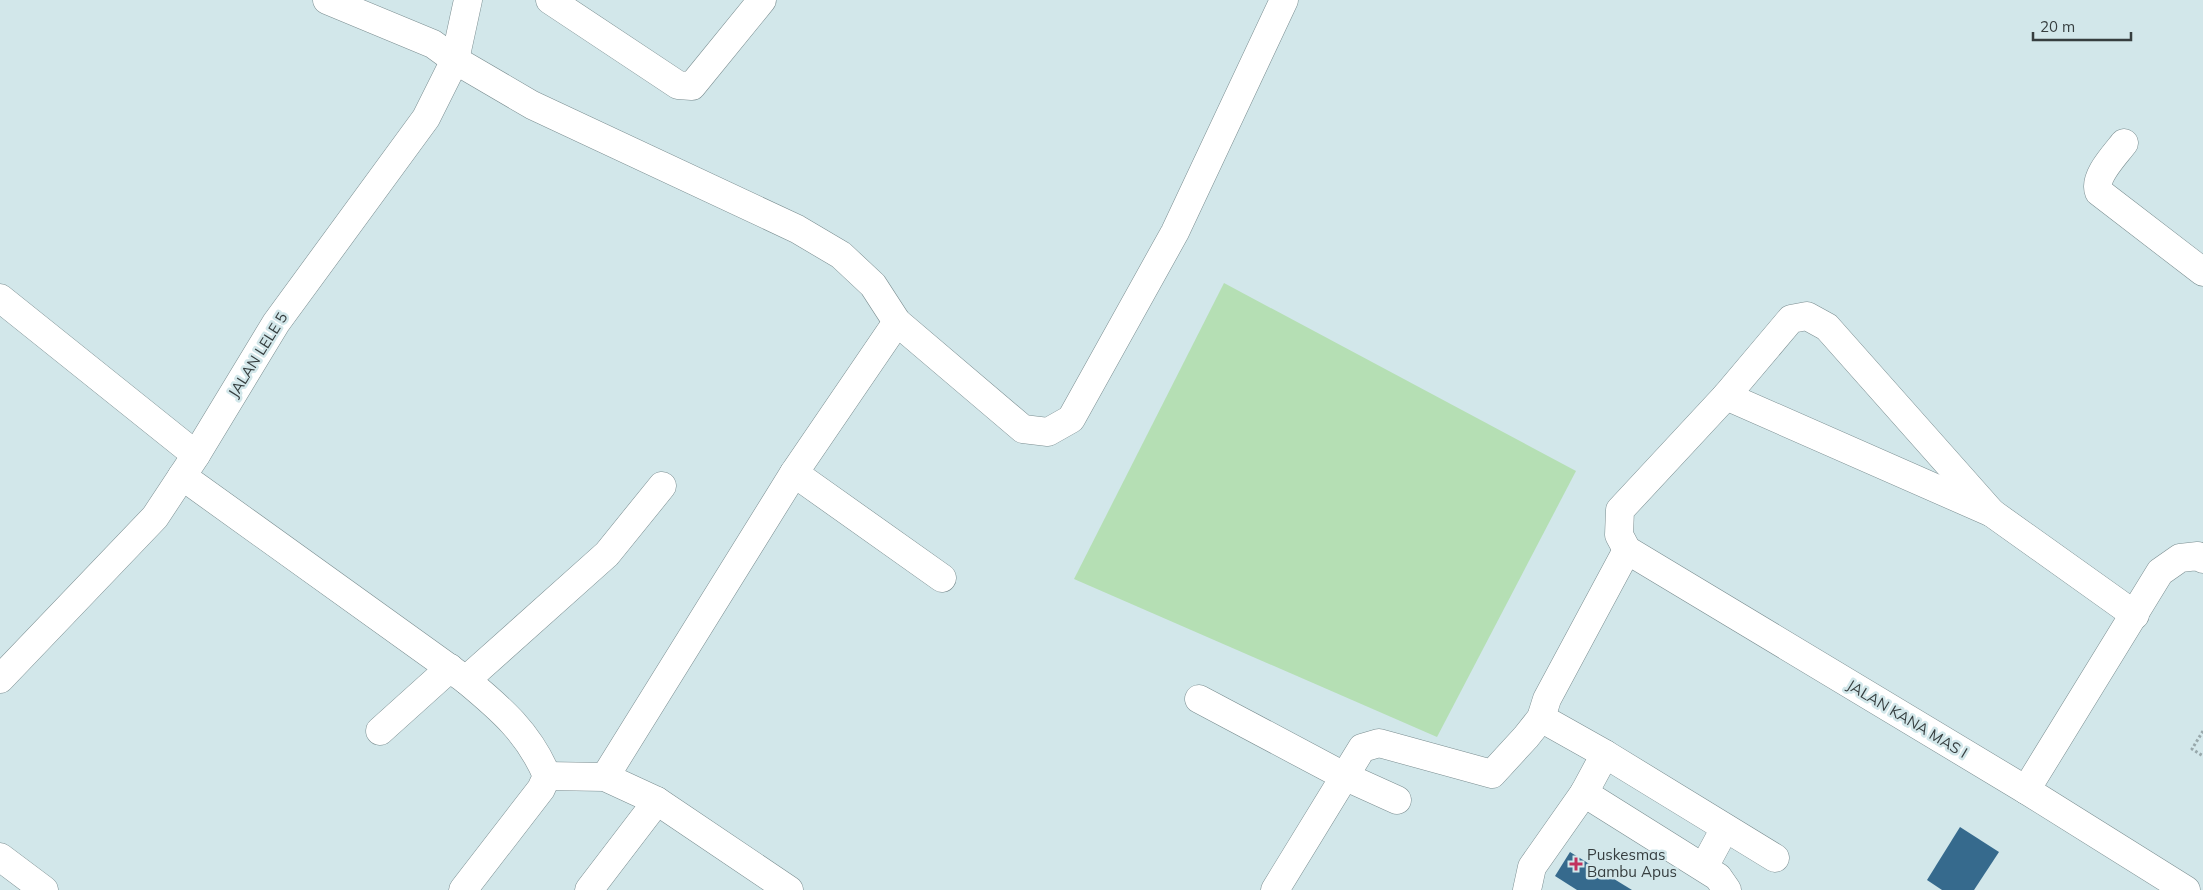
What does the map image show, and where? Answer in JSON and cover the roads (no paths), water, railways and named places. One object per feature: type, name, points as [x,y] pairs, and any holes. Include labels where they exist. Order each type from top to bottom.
[{"type":"street","points":[[327,0],[433,44],[455,60],[532,105],[805,234],[841,255],[873,286],[897,322],[1023,429],[1048,432],[1071,419],[1175,232],[1284,0]]},
{"type":"street","name":"JALAN LELE 5","points":[[0,679],[155,517],[276,323],[426,118],[455,60],[468,0]]},
{"type":"street","points":[[550,0],[678,85],[692,86],[762,0]]},
{"type":"street","points":[[2124,144],[2106,167],[2098,184],[2099,192],[2203,272]]},
{"type":"street","points":[[0,298],[189,465],[507,714],[527,738],[547,776]]},
{"type":"street","points":[[1275,890],[1362,748],[1379,743],[1492,774],[1526,737],[1541,718],[1547,699],[1627,550],[1619,535],[1620,510],[1726,396],[1791,319],[1806,316],[1827,327],[1992,513]]},
{"type":"street","points":[[605,778],[794,473],[897,322]]},
{"type":"street","points":[[1726,396],[1992,513],[2135,615]]},
{"type":"street","points":[[794,473],[942,578]]},
{"type":"street","points":[[380,732],[458,674],[607,554],[662,486]]},
{"type":"street","name":"JALAN KANA MAS I","points":[[1627,550],[2026,790],[2186,890]]},
{"type":"street","points":[[2026,790],[2160,572],[2180,558],[2198,556],[2203,560]]},
{"type":"street","points":[[1199,699],[1344,776],[1397,800]]},
{"type":"street","points":[[1541,718],[1605,754],[1775,858]]},
{"type":"street","points":[[1527,890],[1532,867],[1584,793],[1605,754]]},
{"type":"street","points":[[547,776],[605,778],[657,801],[790,890]]},
{"type":"street","points":[[463,890],[541,789],[547,776]]},
{"type":"street","points":[[1584,793],[1718,876],[1727,890]]},
{"type":"street","points":[[589,890],[657,801]]},
{"type":"street","points":[[1704,867],[1725,828]]},
{"type":"street","points":[[0,857],[44,890]]},
{"type":"place","name":"Puskesmas Bambu Apus","points":[[1576,864]]}]
